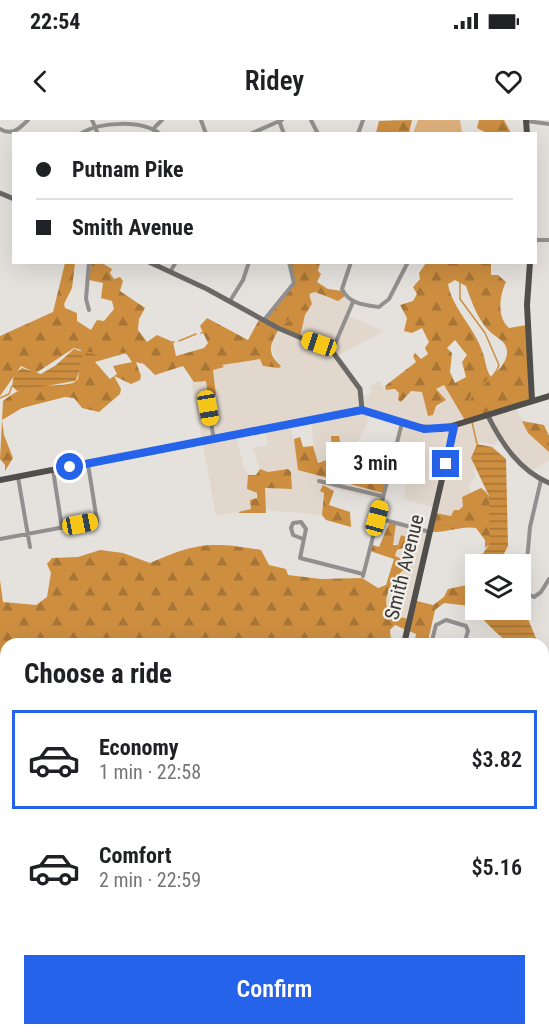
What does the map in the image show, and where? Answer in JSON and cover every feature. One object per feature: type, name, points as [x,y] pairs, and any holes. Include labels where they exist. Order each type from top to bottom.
[{"type":"main road","points":[[530,264],[527,305],[532,401]]},
{"type":"main road","points":[[530,379],[534,389],[549,395]]},
{"type":"main road","points":[[0,480],[362,410],[424,429],[454,427],[549,395]]},
{"type":"main road","name":"Smith Avenue","points":[[405,638],[454,427]]},
{"type":"street","points":[[14,132],[28,120]]},
{"type":"street","points":[[92,120],[97,132]]},
{"type":"street","points":[[155,127],[162,120]]},
{"type":"street","points":[[526,120],[549,124]]},
{"type":"street","points":[[85,132],[123,121],[140,121],[155,127],[159,132]]},
{"type":"street","points":[[253,132],[281,121]]},
{"type":"street","points":[[89,264],[86,299],[90,310]]},
{"type":"street","points":[[153,264],[264,320],[332,351],[360,390],[362,410]]},
{"type":"street","points":[[170,272],[175,264]]},
{"type":"street","points":[[230,301],[243,280],[248,264]]},
{"type":"street","points":[[264,320],[294,283],[290,264]]},
{"type":"street","points":[[350,264],[342,289],[345,296],[353,302],[379,307],[384,305],[407,264]]},
{"type":"street","points":[[332,351],[353,302]]},
{"type":"street","points":[[205,392],[214,440]]},
{"type":"street","points":[[488,416],[515,459],[541,480],[549,483]]},
{"type":"street","points":[[303,539],[293,535],[291,528],[293,523],[304,524],[303,539],[300,558],[363,575],[402,423]]},
{"type":"street","points":[[0,539],[97,521],[88,464]]},
{"type":"street","points":[[52,470],[63,528]]},
{"type":"street","points":[[18,477],[30,547]]},
{"type":"street","points":[[541,480],[530,527],[526,572],[521,591],[534,597],[541,592],[549,579]]},
{"type":"street","points":[[319,481],[382,496]]},
{"type":"street","points":[[377,518],[430,532]]},
{"type":"street","points":[[433,638],[436,627],[440,622],[446,620],[466,626],[468,631],[466,638]]},
{"type":"shaded area","points":[[418,120],[460,120],[462,132],[413,132]]},
{"type":"shaded area","points":[[315,292],[329,299],[345,296],[352,301],[347,315],[384,331],[337,356],[366,397],[371,392],[369,387],[379,381],[386,390],[423,392],[428,416],[446,400],[436,389],[444,385],[450,397],[515,406],[528,433],[549,452],[549,460],[530,473],[499,439],[495,445],[479,442],[471,455],[475,476],[469,487],[472,493],[462,497],[463,506],[451,516],[435,513],[435,508],[403,499],[409,471],[390,464],[401,423],[368,412],[367,424],[354,448],[342,451],[342,444],[331,438],[332,458],[318,463],[315,460],[311,421],[290,424],[301,470],[383,493],[381,501],[323,486],[322,515],[265,510],[265,489],[292,489],[292,475],[260,469],[253,448],[268,445],[265,429],[236,435],[244,468],[250,475],[248,481],[257,493],[251,509],[216,516],[191,379],[206,381],[208,396],[216,395],[213,370],[221,365],[261,359],[279,365],[270,344],[272,338],[279,328],[301,330],[305,315],[312,304],[309,294]]},
{"type":"shaded area","points":[[396,523],[430,531],[408,619],[393,620],[385,610],[388,589],[402,571],[403,560],[395,556],[409,538],[401,535],[398,545],[392,543]]},
{"type":"green space","points":[[412,120],[409,132],[376,132],[379,121]]},
{"type":"green space","points":[[479,120],[504,120],[510,132],[485,132],[477,128]]},
{"type":"green space","points":[[65,264],[75,264],[72,288],[64,304],[65,308],[77,313],[77,321],[91,330],[97,320],[104,321],[114,309],[112,301],[101,298],[103,283],[89,280],[91,264],[104,264],[112,269],[110,273],[114,279],[120,277],[123,281],[120,291],[145,308],[139,319],[138,330],[147,342],[157,335],[173,342],[176,356],[204,348],[208,343],[200,326],[207,318],[248,340],[260,318],[263,320],[293,283],[290,264],[320,264],[318,271],[321,274],[317,282],[328,289],[343,291],[345,296],[338,301],[315,292],[309,294],[312,304],[305,315],[300,337],[279,328],[272,343],[271,351],[281,366],[279,368],[263,366],[260,359],[222,365],[224,367],[213,370],[216,395],[208,396],[206,381],[194,382],[183,366],[155,375],[144,364],[136,362],[141,376],[140,380],[131,384],[114,376],[121,389],[120,394],[99,412],[82,408],[74,398],[65,397],[22,408],[2,420],[3,401],[12,394],[36,386],[73,383],[78,379],[81,350],[74,348],[36,373],[21,366],[0,396],[0,336],[53,312]],"holes":[[[126,353],[132,362],[113,366],[117,374],[110,379],[95,362]]]},
{"type":"green space","points":[[425,264],[491,264],[491,275],[498,275],[506,282],[500,305],[502,318],[509,328],[527,325],[532,401],[466,422],[444,385],[436,389],[446,400],[436,406],[433,415],[428,416],[422,392],[411,391],[401,402],[398,400],[399,393],[395,389],[386,390],[385,386],[416,362],[413,356],[415,353],[421,359],[428,354],[425,348],[429,342],[422,328],[412,333],[404,331],[407,318],[400,305],[413,301],[417,294],[413,287],[420,279],[419,273]],"holes":[[[455,280],[466,286],[484,325],[506,346],[505,361],[491,377],[478,342],[458,309],[448,284]],[[455,340],[467,355],[462,362],[466,377],[455,383],[450,372],[452,353],[447,348]]]},
{"type":"green space","points":[[2,420],[4,435],[13,458],[5,471],[5,465],[0,459]]},
{"type":"green space","points":[[522,421],[544,425],[549,436],[549,452],[528,433]]},
{"type":"green space","points":[[331,436],[339,436],[342,451],[339,468],[345,475],[353,476],[369,462],[365,477],[370,481],[385,483],[383,493],[298,470],[294,439],[300,437],[303,447],[313,446],[318,463],[332,458]]},
{"type":"green space","points":[[260,469],[268,472],[288,469],[291,472],[292,489],[265,488],[266,513],[240,513],[238,512],[251,509],[250,500],[257,498],[257,493],[247,489],[248,475],[256,475]]},
{"type":"green space","points":[[323,485],[334,491],[329,505],[350,512],[351,527],[326,520],[322,515],[324,493],[320,491]]},
{"type":"green space","points":[[481,488],[487,493],[493,506],[491,543],[485,548],[485,540],[476,528],[430,531],[435,513],[451,516],[454,510],[459,510],[463,506],[462,497]]},
{"type":"green space","points":[[390,521],[396,523],[393,545],[398,545],[401,535],[409,538],[405,547],[397,550],[395,556],[404,560],[408,570],[402,571],[387,594],[387,606],[393,619],[397,616],[408,619],[413,600],[433,605],[444,597],[448,589],[465,585],[465,605],[444,603],[435,610],[429,638],[415,638],[416,634],[395,625],[390,630],[391,638],[0,638],[0,580],[3,602],[36,605],[47,597],[51,573],[47,564],[52,558],[78,557],[100,550],[123,553],[150,563],[191,548],[228,545],[261,550],[269,565],[286,569],[288,575],[321,579],[362,578],[378,588],[386,585],[394,559],[370,551],[373,545],[379,547]]},
{"type":"water","points":[[74,349],[83,352],[75,381],[17,391],[12,386],[14,374],[22,368],[41,374],[56,365]]},
{"type":"water","points":[[477,444],[492,447],[506,459],[508,546],[504,554],[483,554],[490,543],[489,496],[471,458]]},
{"type":"water","points":[[484,620],[528,620],[536,638],[503,638]]},
{"type":"waterway","points":[[391,132],[394,120]]},
{"type":"waterway","points":[[281,326],[298,313],[309,295],[312,264]]},
{"type":"waterway","points":[[460,264],[460,299],[485,333],[499,365],[491,378],[470,398],[470,417]]},
{"type":"waterway","points":[[201,333],[215,330],[222,339],[262,348],[275,329]]},
{"type":"waterway","points":[[179,341],[196,334]]},
{"type":"waterway","points":[[83,352],[129,353],[174,342]]},
{"type":"waterway","points":[[0,398],[9,394],[12,386]]},
{"type":"waterway","points":[[472,422],[477,444]]},
{"type":"route","points":[[70,467],[362,410],[424,429],[454,427],[446,464]]}]
